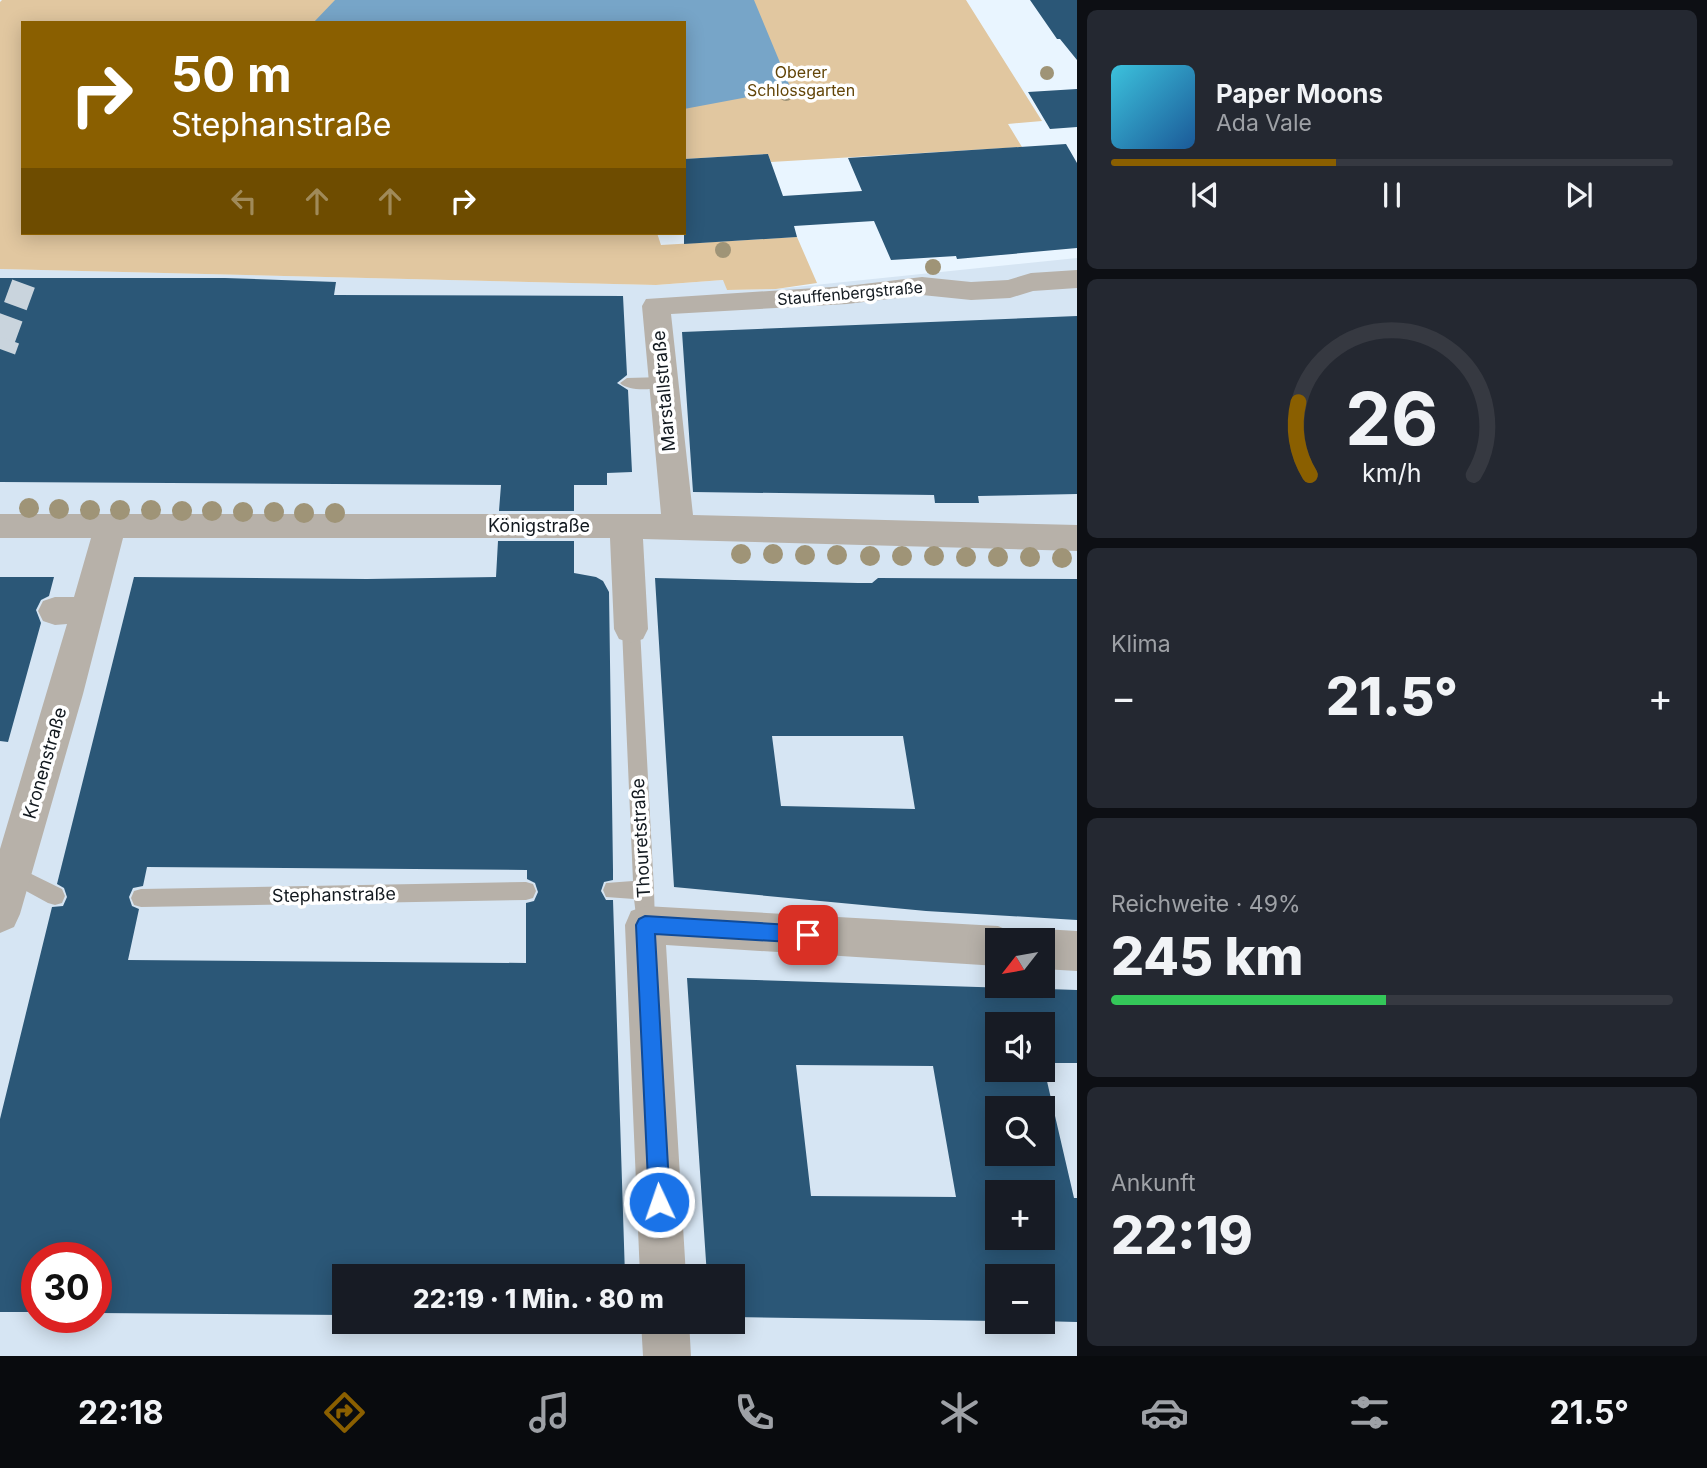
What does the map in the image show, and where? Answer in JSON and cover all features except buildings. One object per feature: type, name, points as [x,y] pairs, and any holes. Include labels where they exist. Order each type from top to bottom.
[{"type":"street","name":"Stauffenbergstraße","points":[[705,302],[847,295],[922,286],[971,291],[1010,289],[1031,282],[1077,279]]},
{"type":"street","name":"Marstallstraße","points":[[678,526],[663,382],[648,296],[705,302]]},
{"type":"street","name":"Königstraße","points":[[0,526],[678,526],[1074,545]]},
{"type":"street","name":"Kronenstraße","points":[[0,914],[13,874],[71,611],[110,526]]},
{"type":"street","name":"Thouretstraße","points":[[626,526],[631,629]]},
{"type":"street","name":"Thouretstraße","points":[[644,907],[662,1264]]},
{"type":"street","points":[[644,907],[985,945]]},
{"type":"street","points":[[1055,950],[1077,951]]},
{"type":"street","points":[[666,1334],[667,1356]]},
{"type":"lane","points":[[627,383],[663,382]]},
{"type":"lane","name":"Thouretstraße","points":[[631,629],[644,907]]},
{"type":"lane","points":[[13,874],[55,896]]},
{"type":"lane","points":[[613,890],[644,907]]},
{"type":"lane","name":"Stephanstraße","points":[[141,898],[526,891]]},
{"type":"shaded area","points":[[1077,258],[1077,1356],[0,1356],[0,269],[656,285],[724,280],[727,290],[776,289]]},
{"type":"green space","name":"Oberer Schlossgarten","points":[[966,0],[1042,121],[1008,124],[1022,147],[771,162],[768,154],[686,159],[686,21],[21,21],[21,235],[658,235],[661,245],[797,237],[817,283],[776,289],[727,290],[723,280],[656,285],[0,269],[0,2]]},
{"type":"water","points":[[335,0],[754,0],[791,89],[686,109],[686,21],[315,21]]},
{"type":"tunnel","points":[[3,340],[26,277]]},
{"type":"tunnel","points":[[0,349],[4,338]]},
{"type":"route","points":[[659,1202],[645,925],[808,935]]}]
